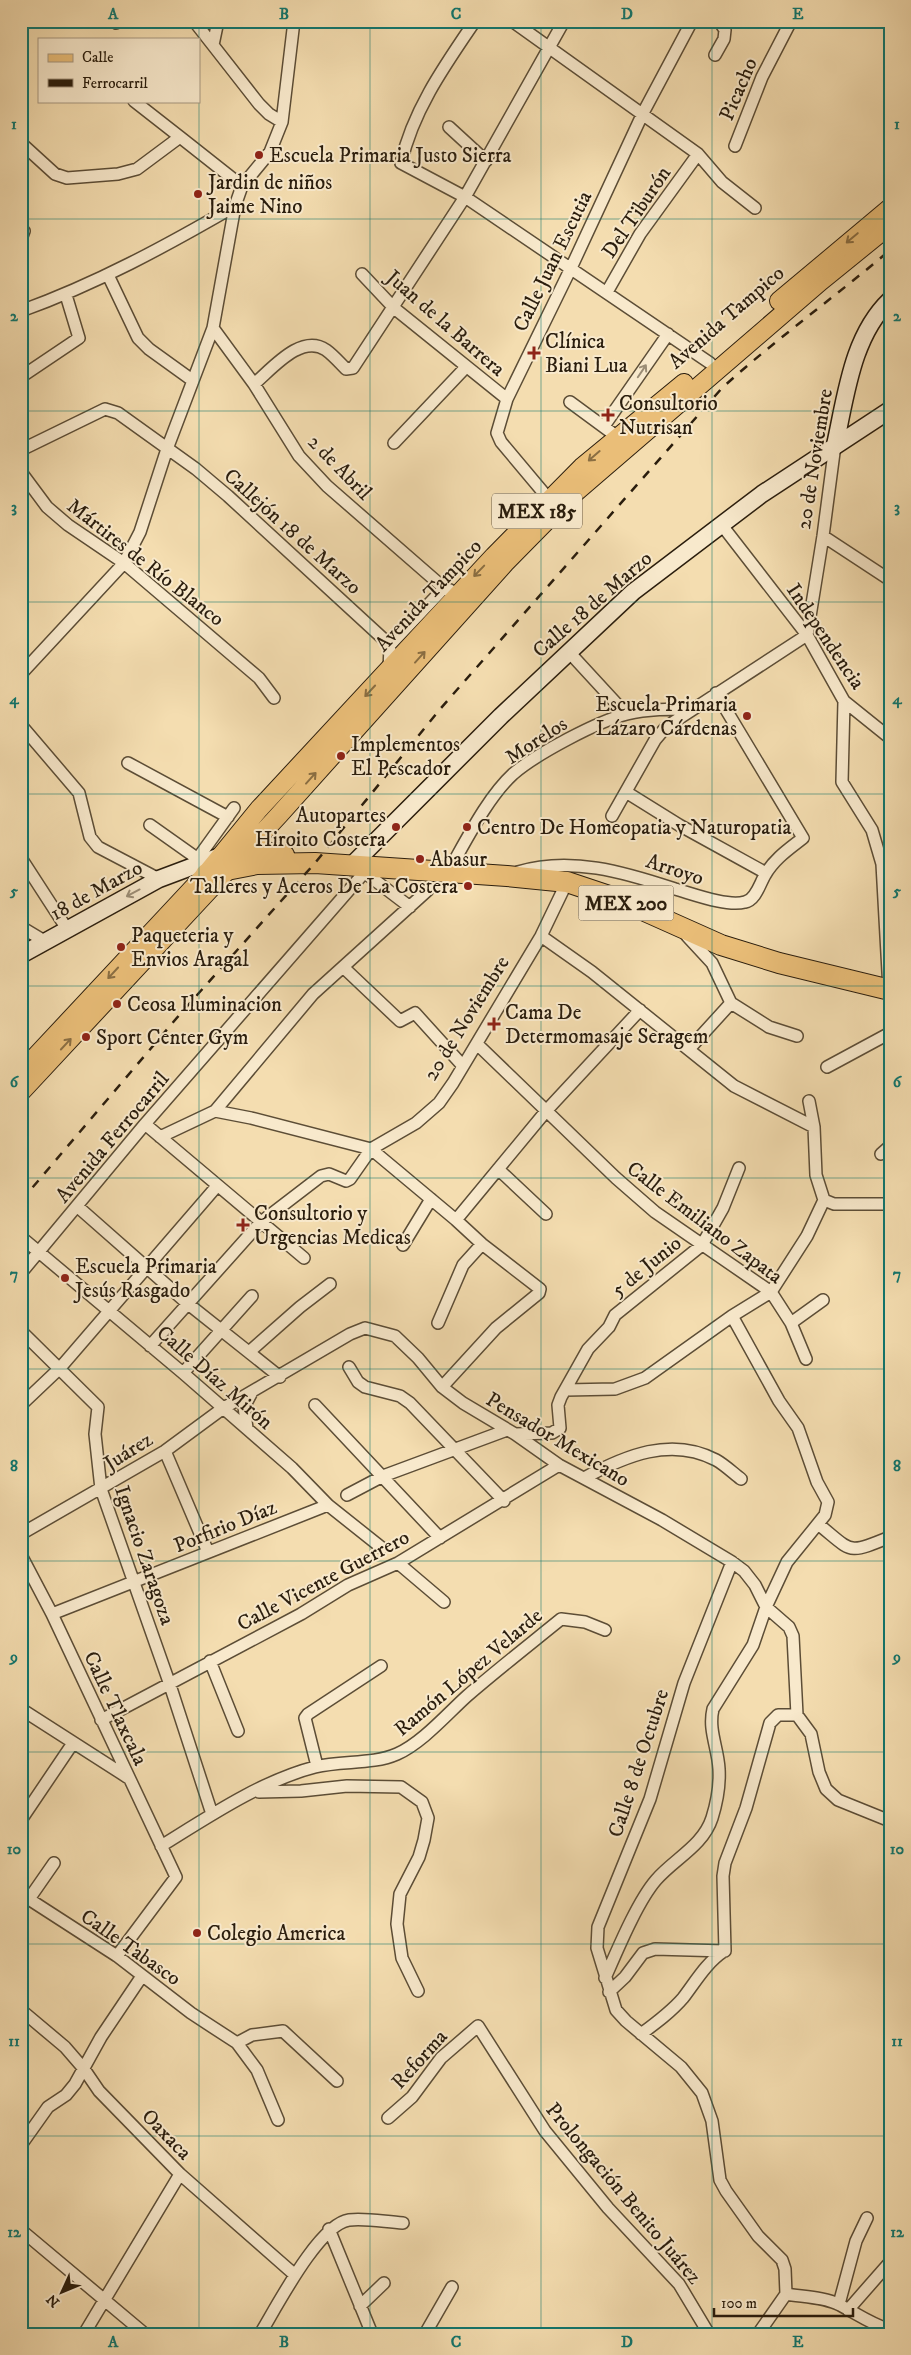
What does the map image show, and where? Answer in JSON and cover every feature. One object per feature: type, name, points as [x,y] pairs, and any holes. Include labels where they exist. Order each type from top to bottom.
[{"type":"highway","name":"MEX 200","points":[[225,862],[247,849],[274,853],[315,863]]},
{"type":"highway","name":"MEX 200","points":[[199,866],[225,862],[257,864],[315,863],[568,882],[618,899],[721,945],[779,963],[890,990]]},
{"type":"main road","name":"Avenida Tampico","points":[[247,849],[505,562],[553,504],[617,436],[710,362],[802,281],[890,208]]},
{"type":"main road","name":"Avenida Tampico","points":[[617,436],[890,225]]},
{"type":"main road","name":"Avenida Tampico","points":[[225,862],[259,809],[389,670],[451,590],[553,504]]},
{"type":"main road","name":"MEX 185","points":[[21,1072],[43,1059],[225,862]]},
{"type":"main road","name":"MEX 185","points":[[21,1092],[43,1059],[199,866]]},
{"type":"street","points":[[194,21],[259,104],[269,114],[282,122]]},
{"type":"street","points":[[213,45],[218,21]]},
{"type":"street","points":[[21,674],[124,563],[140,532],[167,449],[213,328],[235,206],[242,186],[270,152],[282,122],[294,21]]},
{"type":"street","points":[[475,21],[427,97],[405,146],[402,163],[464,197],[710,362]]},
{"type":"street","points":[[512,21],[698,154],[722,182],[755,208]]},
{"type":"street","points":[[254,384],[298,348],[310,345],[327,350],[346,369],[353,368],[394,308],[486,161],[564,21]]},
{"type":"street","name":"Calle Juan Escutia","points":[[553,504],[500,442],[497,433],[507,399],[571,268],[643,113],[692,21]]},
{"type":"street","points":[[715,55],[724,39],[725,30],[719,21]]},
{"type":"street","name":"Picacho","points":[[735,146],[762,77],[791,21]]},
{"type":"street","points":[[135,102],[242,186]]},
{"type":"street","points":[[449,127],[486,161]]},
{"type":"street","points":[[21,143],[55,174],[67,178],[118,174],[137,169],[180,138]]},
{"type":"street","name":"Del Tiburón","points":[[607,292],[640,234],[698,154]]},
{"type":"street","points":[[21,311],[66,295],[108,275],[163,248],[235,206]]},
{"type":"street","name":"Juan de la Barrera","points":[[362,274],[394,308],[507,399]]},
{"type":"street","points":[[108,275],[138,338],[148,349],[192,380]]},
{"type":"street","points":[[21,378],[78,341],[79,338],[66,295]]},
{"type":"street","name":"20 de Noviembre","points":[[807,635],[824,536],[835,445],[851,373],[868,330],[890,300]]},
{"type":"street","name":"2 de Abril","points":[[213,328],[254,384],[299,456],[327,486],[451,590]]},
{"type":"street","points":[[570,402],[617,436],[668,334]]},
{"type":"street","points":[[394,444],[466,367]]},
{"type":"street","name":"Callejón 18 de Marzo","points":[[21,450],[105,410],[118,413],[196,469],[255,519],[390,645]]},
{"type":"street","name":"Calle 18 de Marzo","points":[[362,868],[434,782],[568,651],[633,592],[721,524],[835,445],[890,410]]},
{"type":"street","name":"Mártires de Río Blanco","points":[[21,472],[47,508],[68,525],[124,563],[259,678],[274,698]]},
{"type":"street","name":"Independencia","points":[[721,524],[807,635],[844,701],[890,738]]},
{"type":"street","points":[[824,536],[890,580]]},
{"type":"street","points":[[389,670],[390,645],[451,590]]},
{"type":"street","points":[[612,816],[655,740],[666,728],[691,709],[807,635]]},
{"type":"street","points":[[568,651],[626,714]]},
{"type":"street","name":"Arroyo","points":[[507,876],[536,867],[578,865],[636,876],[711,900],[745,903],[754,896],[766,872],[784,852],[803,838],[716,693]]},
{"type":"street","points":[[844,701],[842,782],[872,830],[882,864],[890,990]]},
{"type":"street","name":"Morelos","points":[[448,872],[490,802],[513,774],[592,727],[626,714],[659,709],[691,709]]},
{"type":"street","points":[[21,725],[79,792],[90,837],[98,847],[159,879]]},
{"type":"street","points":[[128,763],[231,813],[199,866],[150,825]]},
{"type":"street","points":[[626,792],[679,825],[766,872]]},
{"type":"street","points":[[21,858],[67,929]]},
{"type":"street","name":"18 de Marzo","points":[[21,955],[159,879],[199,866]]},
{"type":"street","points":[[362,868],[410,907]]},
{"type":"street","name":"Avenida Ferrocarril","points":[[21,1274],[145,1124],[362,868]]},
{"type":"street","name":"20 de Noviembre","points":[[150,1346],[261,1222],[321,1176],[329,1174],[346,1181],[350,1179],[371,1149],[416,1123],[439,1103],[542,936],[568,882]]},
{"type":"street","points":[[160,1137],[216,1111],[313,994],[428,890]]},
{"type":"street","points":[[678,927],[706,955],[731,1003],[769,1027],[797,1036]]},
{"type":"street","points":[[21,928],[46,942]]},
{"type":"street","points":[[542,936],[690,1048],[734,1086],[814,1127]]},
{"type":"street","points":[[343,967],[400,1021],[415,1013],[463,1066]]},
{"type":"street","points":[[690,1048],[731,1003]]},
{"type":"street","points":[[456,1220],[547,1110],[640,1010]]},
{"type":"street","points":[[828,1067],[890,1032]]},
{"type":"street","name":"Calle Emiliano Zapata","points":[[477,1044],[629,1190],[655,1212],[771,1292],[791,1323],[806,1359]]},
{"type":"street","points":[[566,1390],[615,1389],[645,1378],[732,1316],[771,1292],[807,1236],[824,1200],[816,1174],[814,1127],[809,1101]]},
{"type":"street","points":[[216,1111],[251,1118],[371,1149],[482,1244],[540,1289],[540,1293],[496,1328],[442,1387]]},
{"type":"street","points":[[145,1124],[304,1258]]},
{"type":"street","name":"5 de Junio","points":[[511,1432],[556,1432],[560,1428],[558,1405],[588,1349],[609,1327],[619,1311],[702,1245],[723,1208],[740,1168]]},
{"type":"street","points":[[498,1169],[546,1214]]},
{"type":"street","points":[[21,1405],[60,1368],[145,1267],[218,1186]]},
{"type":"street","points":[[403,1245],[431,1199]]},
{"type":"street","points":[[824,1200],[834,1204],[890,1204]]},
{"type":"street","points":[[78,1207],[186,1304],[280,1377]]},
{"type":"street","name":"Calle Díaz Mirón","points":[[21,1237],[183,1373],[222,1409],[247,1428],[292,1468],[328,1505],[382,1548]]},
{"type":"street","points":[[438,1322],[463,1265],[482,1244]]},
{"type":"street","points":[[249,1352],[300,1307],[330,1284]]},
{"type":"street","points":[[183,1373],[252,1296]]},
{"type":"street","points":[[791,1323],[823,1300]]},
{"type":"street","points":[[606,1978],[618,1948],[652,1886],[692,1849],[702,1837],[711,1820],[717,1797],[719,1768],[713,1742],[711,1718],[713,1709],[753,1645],[766,1607],[787,1562],[825,1515],[828,1502],[817,1482],[798,1428],[779,1401],[732,1316]]},
{"type":"street","name":"Pensador Mexicano","points":[[365,1328],[395,1336],[418,1358],[442,1387],[463,1403],[511,1432],[559,1466],[662,1520],[732,1562],[744,1571],[755,1585],[766,1607]]},
{"type":"street","name":"Juárez","points":[[21,1534],[165,1451],[222,1409],[251,1394],[350,1334],[365,1328]]},
{"type":"street","name":"Ignacio Zaragoza","points":[[21,1331],[98,1407],[95,1434],[101,1489],[170,1682],[212,1814]]},
{"type":"street","points":[[349,1367],[358,1382],[365,1387],[400,1396],[410,1403],[453,1450],[504,1501]]},
{"type":"street","points":[[247,1428],[244,1406],[251,1394]]},
{"type":"street","points":[[315,1404],[440,1538]]},
{"type":"street","points":[[347,1495],[383,1476],[453,1450],[511,1432]]},
{"type":"street","points":[[584,1478],[615,1461],[646,1451],[680,1449],[716,1460],[741,1479]]},
{"type":"street","points":[[165,1451],[208,1552]]},
{"type":"street","name":"Calle Vicente Guerrero","points":[[101,1720],[210,1660],[301,1614],[348,1586],[398,1563],[504,1501],[559,1466]]},
{"type":"street","name":"Porfirio Díaz","points":[[52,1614],[134,1584],[208,1552],[328,1505]]},
{"type":"street","points":[[818,1524],[849,1549],[860,1549],[890,1537]]},
{"type":"street","name":"Calle Tlaxcala","points":[[21,1555],[52,1614],[127,1777],[176,1877],[117,1956]]},
{"type":"street","name":"Calle 8 de Octubre","points":[[608,1992],[597,1948],[598,1927],[650,1799],[684,1683],[732,1562]]},
{"type":"street","points":[[398,1563],[444,1602]]},
{"type":"street","points":[[766,1607],[789,1627],[793,1636],[797,1715],[811,1734],[819,1772],[826,1789],[838,1800],[890,1821]]},
{"type":"street","name":"Ramón López Velarde","points":[[161,1846],[212,1814],[296,1773],[317,1766],[376,1759],[397,1754],[414,1743],[561,1619],[584,1622],[605,1630]]},
{"type":"street","points":[[210,1660],[238,1731]]},
{"type":"street","points":[[317,1766],[306,1718],[308,1714],[381,1666]]},
{"type":"street","points":[[21,1709],[127,1777]]},
{"type":"street","points":[[724,1951],[723,1876],[725,1863],[746,1808],[770,1723],[778,1715],[797,1715]]},
{"type":"street","points":[[21,1820],[73,1743]]},
{"type":"street","name":"Ramón López Velarde","points":[[255,1792],[301,1791],[347,1786],[401,1787],[422,1802],[428,1818],[424,1840],[419,1858],[400,1894],[397,1924],[402,1958],[418,1991]]},
{"type":"street","points":[[25,1897],[54,1863]]},
{"type":"street","name":"Calle Tabasco","points":[[25,1897],[117,1956],[191,2013],[237,2043]]},
{"type":"street","points":[[724,1951],[656,1949],[644,1953],[625,1977],[608,1992],[616,2010],[641,2034],[681,2067],[702,2093],[712,2121],[720,2180],[758,2236],[782,2260],[785,2269],[786,2294],[758,2334]]},
{"type":"street","points":[[641,2034],[682,1999],[700,1974],[715,1957],[724,1951]]},
{"type":"street","points":[[21,2145],[48,2107],[66,2095],[84,2069],[101,2037],[142,1976]]},
{"type":"street","name":"Oaxaca","points":[[21,2010],[65,2047],[84,2069],[99,2091],[180,2174],[295,2275]]},
{"type":"street","name":"Reforma","points":[[388,2118],[412,2097],[440,2058],[478,2026]]},
{"type":"street","name":"Prolongación Benito Juárez","points":[[478,2026],[545,2131],[608,2208],[679,2284],[709,2334]]},
{"type":"street","points":[[278,2120],[257,2070],[237,2043],[252,2035],[283,2031],[338,2081]]},
{"type":"street","points":[[84,2334],[180,2174]]},
{"type":"street","points":[[843,2307],[856,2241],[868,2218]]},
{"type":"street","points":[[260,2334],[295,2275],[329,2230],[347,2220],[403,2223]]},
{"type":"street","points":[[21,2230],[144,2334]]},
{"type":"street","points":[[329,2230],[372,2334]]},
{"type":"street","points":[[843,2307],[890,2262]]},
{"type":"street","points":[[360,2306],[384,2283]]},
{"type":"street","points":[[425,2334],[452,2287]]},
{"type":"street","points":[[786,2294],[820,2299],[843,2307],[865,2320],[890,2330]]},
{"type":"railway","points":[[21,1201],[181,1013],[315,863],[441,708],[722,388],[763,352],[890,250]]},
{"type":"place","name":"Escuela Primaria Justo Sierra","points":[[259,155]]},
{"type":"place","name":"Jardin de niños Jaime Nino","points":[[198,194]]},
{"type":"place","name":"Clínica Biani Lua","points":[[534,353]]},
{"type":"place","name":"Consultorio Nutrisan","points":[[608,415]]},
{"type":"place","name":"Escuela Primaria Lázaro Cárdenas","points":[[747,716]]},
{"type":"place","name":"Implementos El Pescador","points":[[341,756]]},
{"type":"place","name":"Autopartes Hiroito Costera","points":[[396,827]]},
{"type":"place","name":"Centro De Homeopatia y Naturopatia","points":[[467,827]]},
{"type":"place","name":"Abasur","points":[[420,859]]},
{"type":"place","name":"Talleres y Aceros De La Costera","points":[[468,886]]},
{"type":"place","name":"Paqueteria y Envios Aragal","points":[[121,947]]},
{"type":"place","name":"Ceosa Iluminacion","points":[[117,1004]]},
{"type":"place","name":"Cama De Determomasaje Seragem","points":[[494,1024]]},
{"type":"place","name":"Sport Center Gym","points":[[86,1037]]},
{"type":"place","name":"Consultorio y Urgencias Medicas","points":[[243,1225]]},
{"type":"place","name":"Escuela Primaria Jesús Rasgado","points":[[65,1278]]},
{"type":"place","name":"Colegio America","points":[[197,1933]]}]
